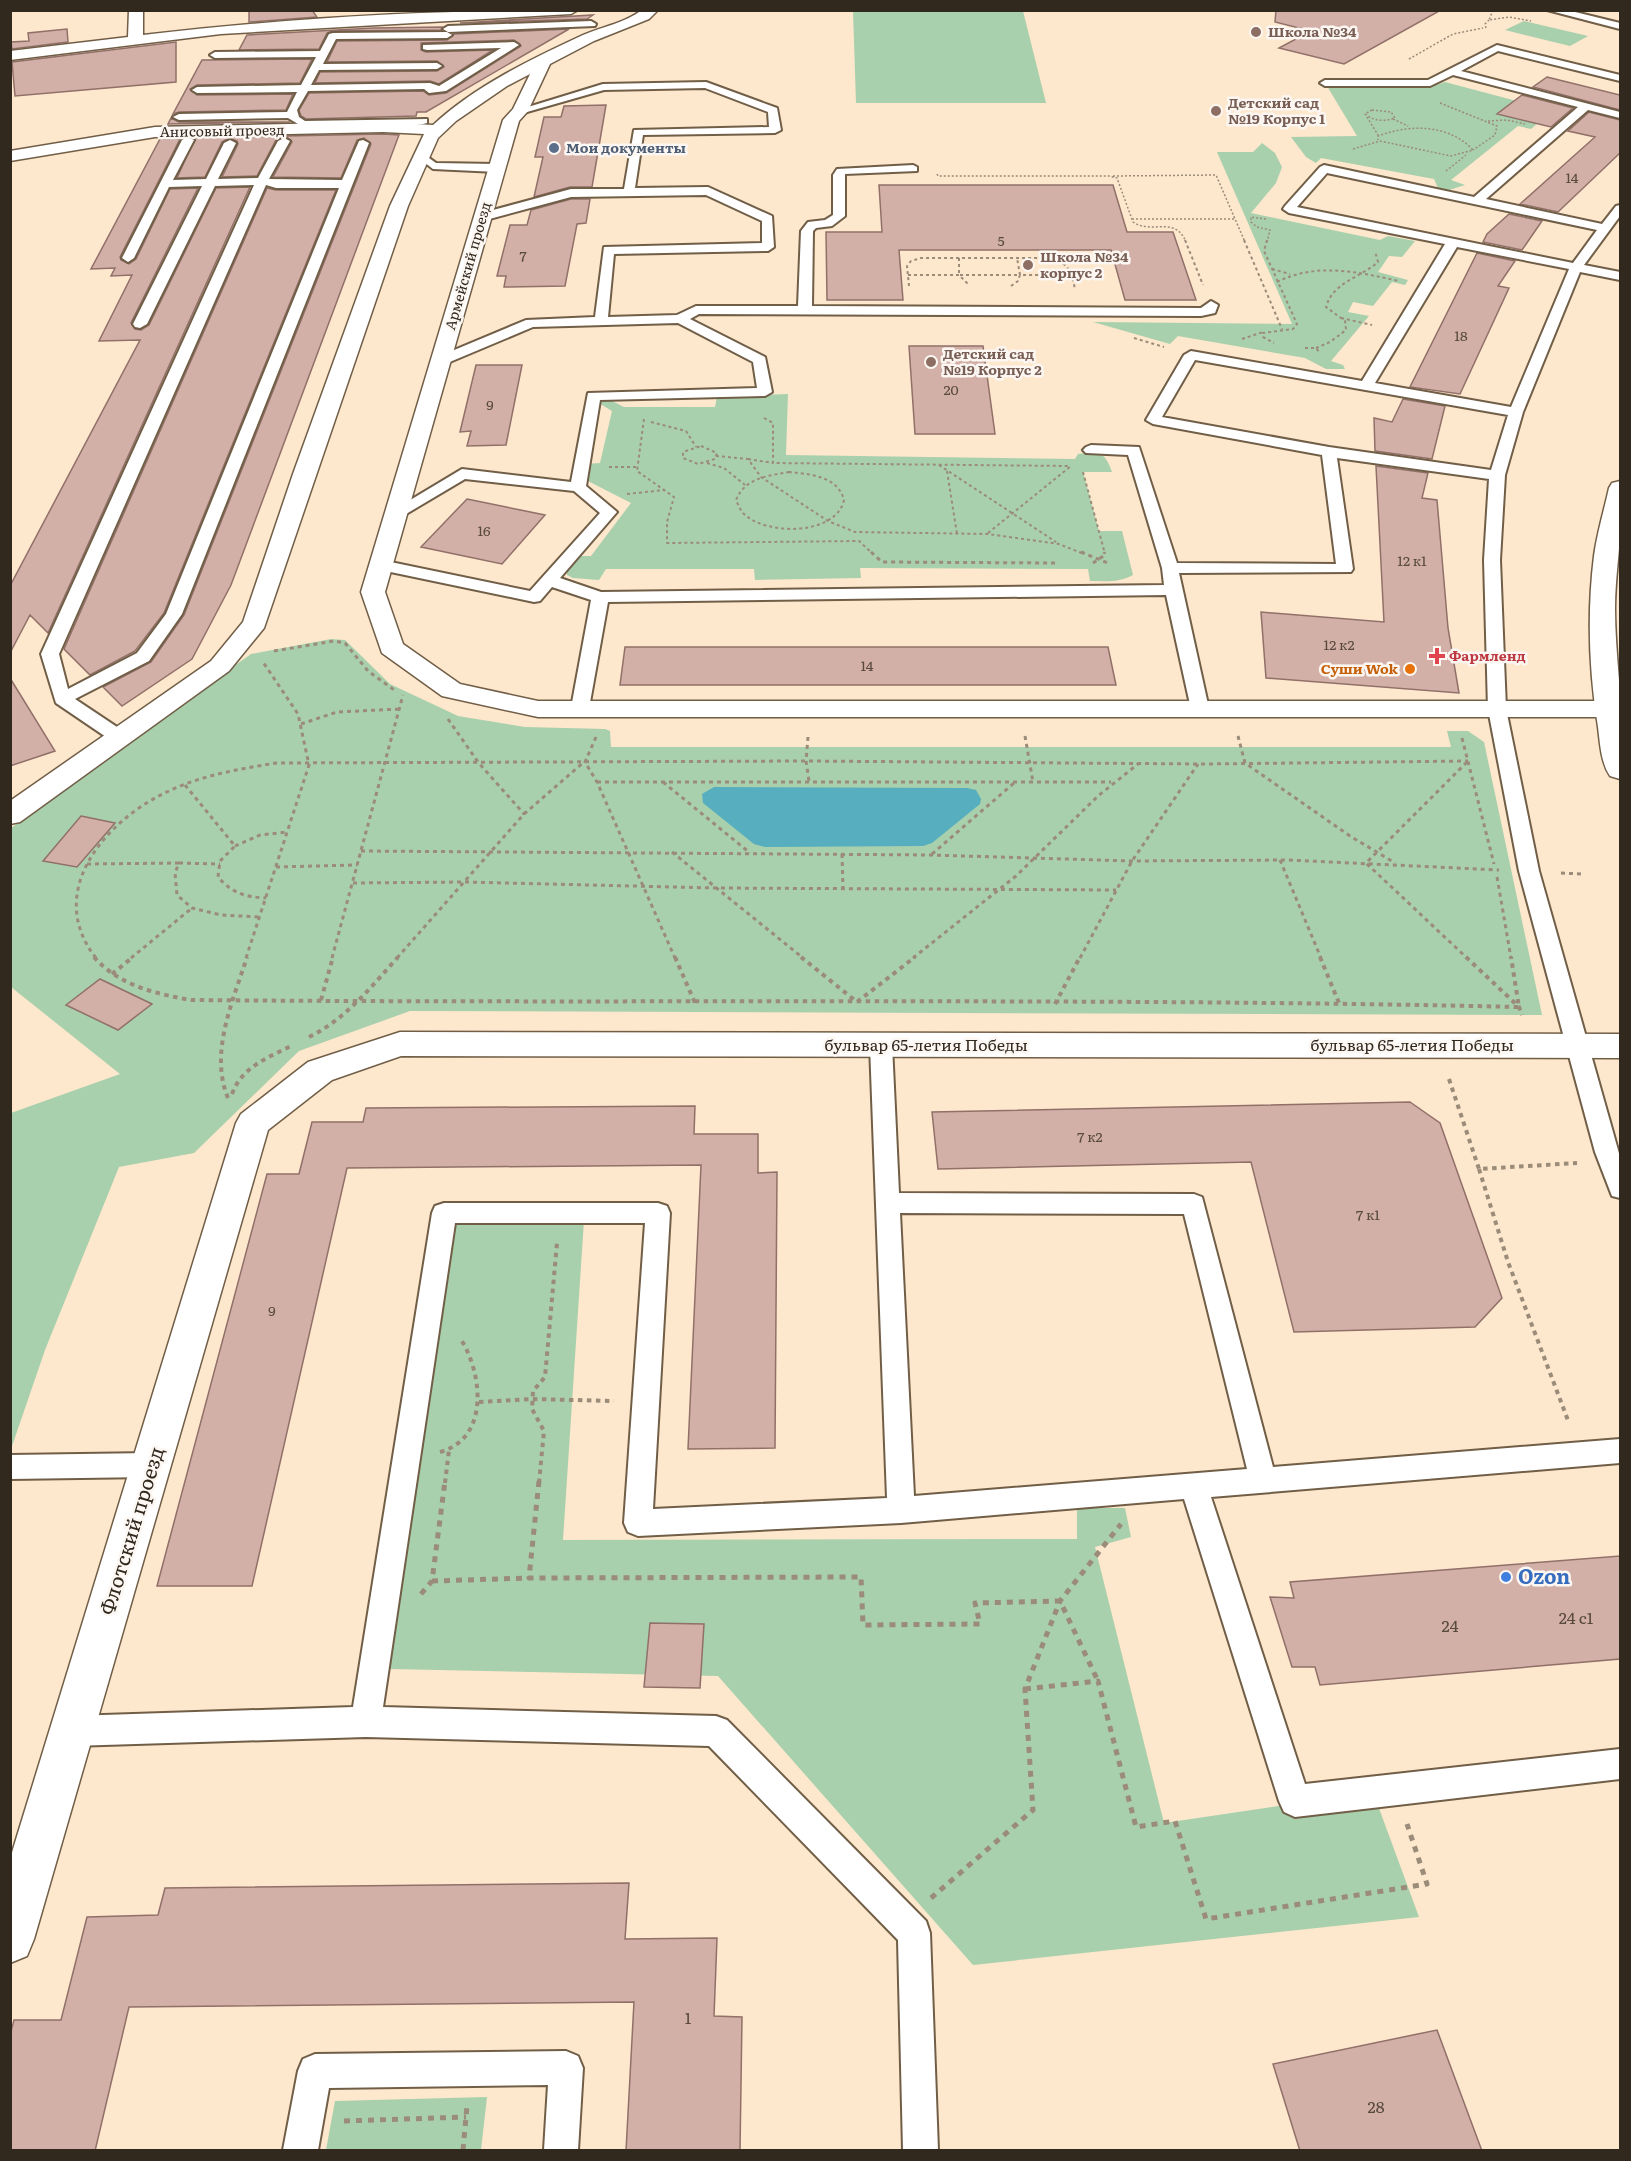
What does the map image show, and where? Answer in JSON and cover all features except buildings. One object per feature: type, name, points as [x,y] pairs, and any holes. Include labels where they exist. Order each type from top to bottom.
[{"type":"street","points":[[135,39],[136,10]]},
{"type":"street","points":[[10,56],[135,39],[270,26],[571,10]]},
{"type":"street","points":[[10,814],[219,666],[255,623],[339,374],[399,206],[431,136],[427,127],[501,83],[589,38],[644,16],[651,10]]},
{"type":"street","name":"Армейский проезд","points":[[544,61],[520,111],[511,120],[372,592],[391,648],[451,690],[538,709],[580,708]]},
{"type":"street","name":"Анисовый проезд","points":[[10,156],[155,132],[427,127]]},
{"type":"street","points":[[1620,488],[1606,554],[1612,616],[1610,709],[1620,770]]},
{"type":"street","points":[[580,708],[1610,709]]},
{"type":"street","name":"бульвар 65-летия Победы","points":[[241,1112],[320,1071],[400,1044],[1620,1046]]},
{"type":"street","name":"Флотский проезд","points":[[10,1939],[151,1465],[241,1112]]},
{"type":"lane","points":[[1552,10],[1620,27]]},
{"type":"lane","points":[[447,33],[424,105],[427,127],[303,124],[294,118],[304,88],[333,36],[447,33],[591,24]]},
{"type":"lane","points":[[197,90],[442,88],[514,45],[447,33],[421,47]]},
{"type":"lane","points":[[215,55],[325,51],[338,48]]},
{"type":"lane","points":[[1325,84],[1430,83],[1497,48],[1620,78]]},
{"type":"lane","points":[[316,67],[436,66]]},
{"type":"lane","points":[[1453,72],[1620,115]]},
{"type":"lane","points":[[520,111],[603,87],[706,85],[773,110],[775,130],[638,132],[629,192]]},
{"type":"lane","points":[[1477,201],[1586,106]]},
{"type":"lane","points":[[179,117],[296,112]]},
{"type":"lane","points":[[128,258],[188,140]]},
{"type":"lane","points":[[119,737],[62,699],[50,654],[262,181],[284,141]]},
{"type":"lane","points":[[140,324],[230,143]]},
{"type":"lane","points":[[62,699],[143,657],[174,614],[363,143]]},
{"type":"lane","points":[[422,156],[433,166],[497,168]]},
{"type":"lane","points":[[805,311],[807,231],[812,225],[828,223],[840,216],[839,175],[841,171],[913,168]]},
{"type":"lane","points":[[1605,228],[1324,169],[1289,209],[1620,276]]},
{"type":"lane","points":[[165,184],[262,181],[276,184],[347,184]]},
{"type":"lane","points":[[482,217],[571,193],[708,191],[768,219],[768,247],[608,250],[601,321]]},
{"type":"lane","points":[[1620,209],[1576,267],[1516,412],[1497,475],[1492,560],[1497,709],[1529,871],[1606,1152],[1620,1189]]},
{"type":"lane","points":[[1366,386],[1453,242]]},
{"type":"lane","points":[[440,361],[531,323],[680,319],[696,310],[1201,312],[1210,310],[1211,305]]},
{"type":"lane","points":[[578,487],[593,396],[765,392],[760,360],[680,319]]},
{"type":"lane","points":[[1497,475],[1329,452],[1153,420],[1191,355],[1516,412]]},
{"type":"lane","points":[[1091,450],[1134,450],[1170,568],[1200,708]]},
{"type":"lane","points":[[1170,568],[1345,568],[1329,452]]},
{"type":"lane","points":[[381,565],[534,597],[609,513],[578,487],[462,474],[395,514]]},
{"type":"lane","points":[[549,580],[600,597],[1173,590]]},
{"type":"lane","points":[[580,708],[600,597]]},
{"type":"lane","points":[[881,1045],[901,1510]]},
{"type":"lane","points":[[887,1203],[1194,1204],[1263,1480]]},
{"type":"lane","points":[[366,1722],[444,1213],[658,1213],[638,1523],[901,1510],[1620,1451]]},
{"type":"lane","points":[[10,1467],[151,1465]]},
{"type":"lane","points":[[1193,1485],[1295,1801],[1620,1764]]},
{"type":"lane","points":[[72,1731],[366,1722],[716,1731],[914,1934],[921,2151]]},
{"type":"lane","points":[[303,2136],[315,2071],[566,2068],[561,2151]]},
{"type":"path","points":[[1404,83],[1390,70],[1454,33],[1486,27]]},
{"type":"path","points":[[1324,169],[1332,157],[1378,140],[1444,155],[1466,154],[1495,135],[1497,126],[1439,102]]},
{"type":"path","points":[[1366,116],[1368,111],[1382,110],[1394,114],[1393,119]]},
{"type":"path","points":[[1366,116],[1376,120],[1393,119],[1400,124],[1414,128]]},
{"type":"path","points":[[1366,116],[1378,135],[1378,140]]},
{"type":"path","points":[[1378,135],[1389,130],[1432,129],[1457,137],[1468,143],[1473,150]]},
{"type":"path","points":[[913,168],[936,168],[938,176],[1216,175],[1282,330]]},
{"type":"path","points":[[1109,176],[1117,178],[1121,184],[1132,219],[1138,226],[1166,226],[1182,232],[1211,305]]},
{"type":"path","points":[[1272,220],[1257,216],[1251,217],[1257,227],[1269,230],[1264,251],[1297,324],[1293,329],[1263,333],[1263,337],[1281,345]]},
{"type":"path","points":[[1132,219],[1235,219]]},
{"type":"path","points":[[1300,348],[1316,348],[1330,342],[1346,330],[1345,321],[1326,307],[1328,298],[1347,281],[1378,262],[1372,247]]},
{"type":"path","points":[[910,311],[908,266],[910,261],[921,258],[1049,258],[1063,261],[1069,266],[1080,312]]},
{"type":"path","points":[[959,258],[959,275],[963,282],[978,288]]},
{"type":"path","points":[[1008,287],[1018,280],[1020,275],[1017,258]]},
{"type":"path","points":[[1272,269],[1291,274],[1328,270],[1363,273],[1426,286]]},
{"type":"path","points":[[1277,282],[1291,274]]},
{"type":"path","points":[[908,275],[1071,275]]},
{"type":"path","points":[[1316,348],[1331,366],[1366,386]]},
{"type":"path","points":[[746,392],[744,419],[764,418],[773,423],[772,463]]},
{"type":"path","points":[[642,419],[665,419]]},
{"type":"path","points":[[642,419],[686,431],[696,447]]},
{"type":"path","points":[[642,419],[637,471],[674,497],[667,522],[667,543],[859,541],[882,562],[1059,563]]},
{"type":"path","points":[[716,456],[711,448],[696,447],[683,452],[682,458],[690,463],[706,463],[724,468],[745,485]]},
{"type":"path","points":[[706,463],[716,456],[772,463],[1071,466],[1083,471],[1105,555],[1094,563],[1082,563]]},
{"type":"path","points":[[748,459],[761,477],[828,521],[855,532],[988,534],[1059,544]]},
{"type":"path","points":[[938,465],[1059,544],[1099,560]]},
{"type":"path","points":[[988,534],[1071,466]]},
{"type":"path","points":[[946,470],[957,534]]},
{"type":"path","points":[[789,472],[807,473],[834,484],[842,492],[845,502],[841,511],[828,521],[799,529],[763,526],[740,512],[736,503],[738,493],[745,485],[761,477],[789,472]]},
{"type":"path","points":[[241,1112],[222,1084],[220,1049],[233,1000],[309,762],[298,714],[246,634]]},
{"type":"path","points":[[321,1000],[403,695]]},
{"type":"path","points":[[301,724],[314,717],[336,711],[360,708],[399,709]]},
{"type":"path","points":[[810,708],[806,761],[810,781]]},
{"type":"path","points":[[1023,709],[1028,762],[1033,782]]},
{"type":"path","points":[[445,714],[478,762],[524,814]]},
{"type":"path","points":[[359,1000],[524,814],[585,762],[598,731]]},
{"type":"path","points":[[1468,761],[1245,763],[309,762],[236,769],[185,785],[138,808],[101,842],[87,864],[76,887],[74,911],[80,934],[91,955],[112,974],[150,992],[191,1000],[695,1004],[856,1002],[1339,1004],[1519,1007]]},
{"type":"path","points":[[1366,863],[1468,761]]},
{"type":"path","points":[[1468,761],[1495,869],[1519,1007],[1533,1045]]},
{"type":"path","points":[[585,762],[597,782],[695,1004]]},
{"type":"path","points":[[856,1002],[999,889],[1037,856],[1111,782],[1139,763]]},
{"type":"path","points":[[1055,1004],[1132,861],[1199,763]]},
{"type":"path","points":[[1245,763],[1396,864]]},
{"type":"path","points":[[597,782],[1111,782]]},
{"type":"path","points":[[663,782],[751,853]]},
{"type":"path","points":[[931,855],[1015,782]]},
{"type":"path","points":[[185,785],[235,846]]},
{"type":"path","points":[[266,898],[244,897],[228,889],[218,877],[220,864],[235,846],[249,837],[269,832],[288,831]]},
{"type":"path","points":[[361,851],[492,850],[1037,856],[1132,861],[1280,860],[1581,874]]},
{"type":"path","points":[[672,852],[856,1002]]},
{"type":"path","points":[[843,854],[843,888]]},
{"type":"path","points":[[1280,860],[1339,1004]]},
{"type":"path","points":[[179,863],[175,873],[177,895],[192,909],[221,915],[260,917]]},
{"type":"path","points":[[1366,863],[1519,1007]]},
{"type":"path","points":[[87,864],[220,864]]},
{"type":"path","points":[[276,867],[357,865]]},
{"type":"path","points":[[352,883],[464,882],[716,888],[1116,890]]},
{"type":"path","points":[[112,974],[192,909]]},
{"type":"path","points":[[1438,1046],[1508,1262],[1581,1454]]},
{"type":"path","points":[[1479,1169],[1578,1163],[1606,1152]]},
{"type":"path","points":[[479,1402],[532,1399],[645,1402]]},
{"type":"path","points":[[903,1923],[1033,1809],[1025,1689],[1060,1601],[1149,1489]]},
{"type":"path","points":[[432,1581],[529,1578]]},
{"type":"path","points":[[1025,1689],[1098,1681],[1136,1827],[1175,1821],[1206,1919],[1427,1884],[1395,1789]]},
{"type":"path","points":[[463,2151],[471,2069]]},
{"type":"path","points":[[303,2136],[466,2117]]},
{"type":"green space","points":[[853,11],[1023,11],[1046,103],[856,103]]},
{"type":"green space","points":[[1524,21],[1588,36],[1570,46],[1505,30]]},
{"type":"green space","points":[[1445,82],[1528,104],[1557,106],[1531,129],[1518,126],[1451,180],[1465,185],[1449,190],[1438,188],[1434,179],[1321,158],[1316,163],[1306,157],[1291,137],[1357,136],[1327,86],[1414,87]]},
{"type":"green space","points":[[1262,143],[1275,153],[1282,167],[1276,183],[1251,213],[1380,240],[1388,236],[1415,241],[1402,257],[1389,256],[1378,272],[1408,280],[1405,285],[1392,282],[1373,306],[1353,302],[1348,312],[1369,316],[1331,361],[1343,365],[1345,369],[1326,369],[1305,358],[1178,336],[1170,344],[1093,322],[1292,324],[1217,152],[1253,152]]},
{"type":"green space","points":[[788,394],[786,455],[1075,459],[1078,454],[1100,454],[1112,472],[1083,472],[1099,531],[1122,531],[1133,575],[1117,580],[1090,581],[1088,569],[860,568],[861,578],[755,580],[754,569],[606,569],[599,580],[573,578],[567,575],[567,568],[576,556],[591,556],[631,503],[586,480],[585,464],[600,463],[612,411],[597,402],[606,398],[624,407],[715,407],[717,397]]},
{"type":"green space","points":[[331,639],[345,640],[390,684],[458,716],[525,727],[605,729],[610,731],[611,747],[1451,747],[1447,731],[1468,731],[1484,742],[1542,1015],[410,1011],[299,1051],[194,1153],[119,1167],[45,1350],[11,1449],[11,1113],[120,1074],[11,987],[11,828],[251,654]]},
{"type":"green space","points":[[584,1220],[563,1540],[1077,1539],[1077,1508],[1125,1508],[1131,1537],[1095,1547],[1164,1823],[1373,1792],[1419,1917],[973,1965],[718,1676],[390,1669],[450,1222]]},
{"type":"green space","points":[[487,2097],[481,2150],[326,2150],[335,2101]]},
{"type":"water","points":[[714,787],[967,788],[976,790],[981,799],[980,804],[932,843],[923,846],[765,847],[754,844],[703,803],[702,794]]},
{"type":"place","name":"Школа №34","points":[[1256,32]]},
{"type":"place","name":"Детский сад №19 Корпус 1","points":[[1216,111]]},
{"type":"place","name":"Мои документы","points":[[554,148]]},
{"type":"place","name":"Школа №34 корпус 2","points":[[1028,265]]},
{"type":"place","name":"Детский сад №19 Корпус 2","points":[[931,362]]},
{"type":"place","name":"Фармленд","points":[[1437,656]]},
{"type":"place","name":"Суши Wok","points":[[1410,669]]},
{"type":"place","name":"Ozon","points":[[1506,1577]]}]
